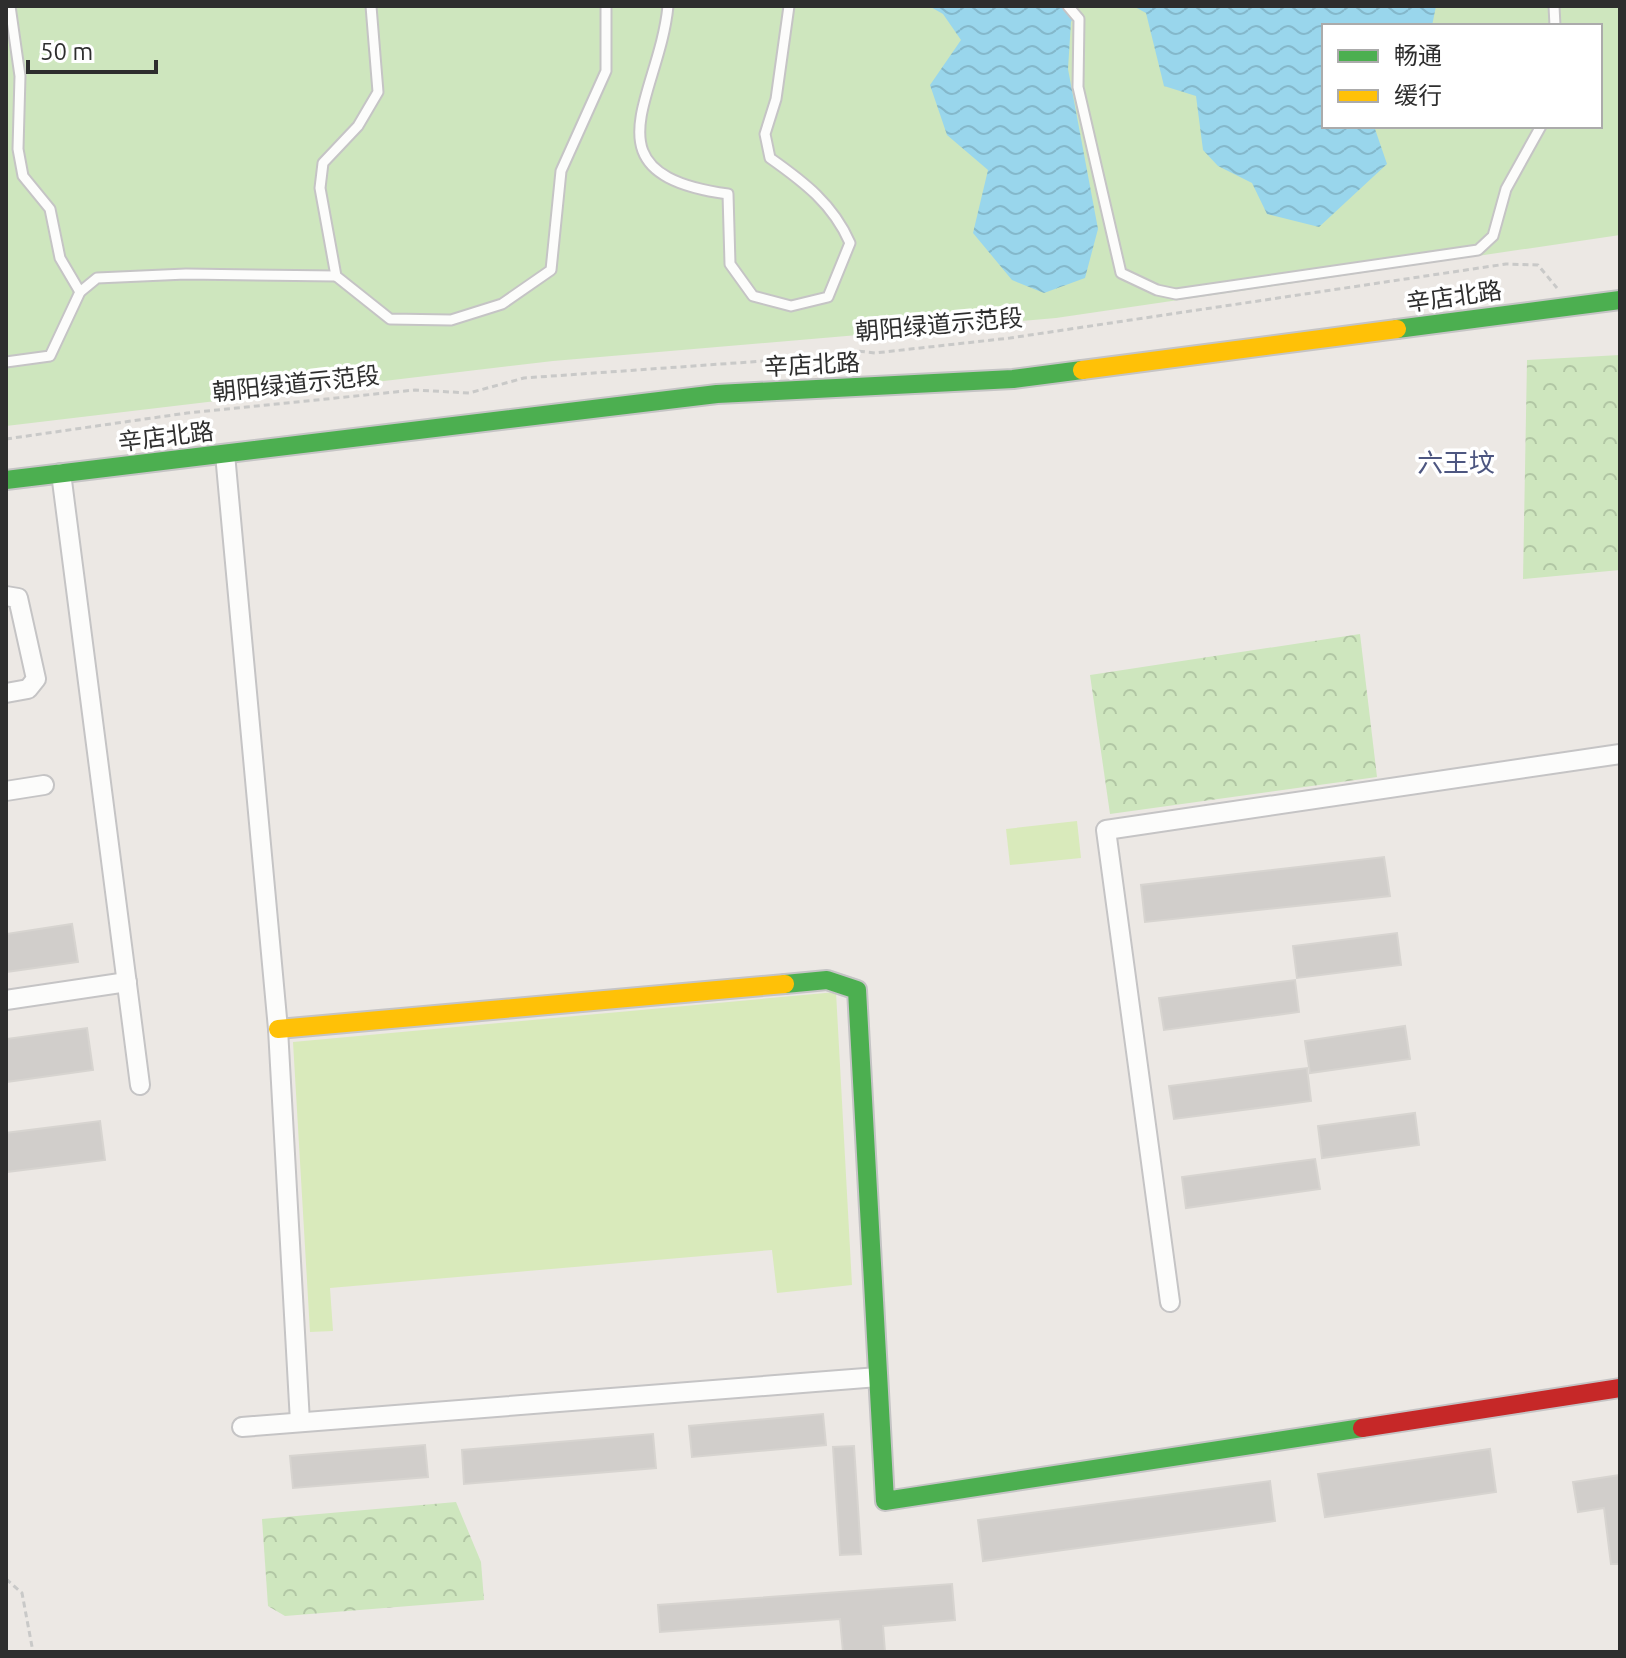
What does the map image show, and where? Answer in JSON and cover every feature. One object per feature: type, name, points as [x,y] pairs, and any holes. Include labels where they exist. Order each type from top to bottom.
[{"type":"street","name":"辛店北路","points":[[6,480],[717,394],[1013,379],[1620,300]]},
{"type":"street","points":[[225,454],[278,1029],[300,1422]]},
{"type":"street","points":[[61,473],[140,1085]]},
{"type":"street","points":[[6,596],[18,598],[36,679],[28,689],[6,693]]},
{"type":"street","points":[[1170,1302],[1106,830],[1620,754]]},
{"type":"street","points":[[6,791],[44,785]]},
{"type":"street","points":[[278,1029],[827,980],[857,990],[885,1501],[1620,1388]]},
{"type":"street","points":[[6,1000],[127,982]]},
{"type":"street","points":[[242,1427],[878,1377]]},
{"type":"lane","points":[[10,6],[20,76],[18,149],[23,176],[50,209],[60,258],[80,292]]},
{"type":"lane","points":[[336,276],[320,188],[323,163],[358,126],[378,92],[371,6]]},
{"type":"lane","points":[[6,362],[50,356],[80,292],[97,278],[336,276],[390,319],[451,320],[502,304],[551,270],[561,171],[606,71],[606,6]]},
{"type":"lane","points":[[668,6],[638,125],[650,166],[661,176],[702,191],[728,194],[730,264],[753,296],[791,306],[828,297],[850,243],[840,220],[813,189],[770,158],[765,134],[776,99],[789,6]]},
{"type":"lane","points":[[1068,6],[1079,19],[1078,87],[1121,273],[1157,290],[1176,294],[1478,250],[1493,236],[1506,189],[1540,128]]},
{"type":"lane","points":[[6,151],[18,149]]},
{"type":"path","name":"朝阳绿道示范段","points":[[6,439],[187,413],[415,390],[469,393],[524,378],[834,356],[849,350],[875,353],[1010,338],[1506,264],[1538,265],[1555,283],[1563,307]]},
{"type":"path","points":[[6,1579],[22,1593],[33,1652]]},
{"type":"green space","points":[[6,6],[1620,6],[1620,235],[1056,318],[553,361],[6,426]]},
{"type":"green space","points":[[1620,355],[1620,570],[1523,579],[1527,360]]},
{"type":"green space","points":[[1360,634],[1377,777],[1110,814],[1090,675]]},
{"type":"green space","points":[[1077,821],[1081,858],[1010,865],[1006,829]]},
{"type":"green space","points":[[836,992],[852,1285],[777,1293],[772,1250],[330,1288],[333,1331],[310,1332],[293,1042]]},
{"type":"green space","points":[[456,1502],[481,1562],[484,1600],[285,1616],[268,1606],[262,1519]]},
{"type":"water","points":[[929,6],[1079,6],[1071,22],[1068,69],[1098,229],[1085,278],[1044,293],[1012,280],[973,233],[988,170],[947,135],[930,85],[961,40],[943,14]]},
{"type":"water","points":[[1133,6],[1436,6],[1432,24],[1322,24],[1322,128],[1375,128],[1387,164],[1319,227],[1267,214],[1252,183],[1218,166],[1203,150],[1196,96],[1164,86],[1146,13]]},
{"type":"building","points":[[1384,857],[1390,896],[1145,922],[1141,885]]},
{"type":"building","points":[[72,924],[78,962],[6,972],[6,934]]},
{"type":"building","points":[[1397,933],[1401,965],[1297,978],[1293,946]]},
{"type":"building","points":[[1295,980],[1299,1012],[1164,1030],[1159,998]]},
{"type":"building","points":[[1405,1026],[1410,1059],[1310,1073],[1305,1041]]},
{"type":"building","points":[[87,1028],[93,1070],[6,1082],[6,1039]]},
{"type":"building","points":[[1307,1068],[1311,1101],[1174,1119],[1169,1086]]},
{"type":"building","points":[[1415,1113],[1419,1145],[1322,1158],[1318,1126]]},
{"type":"building","points":[[100,1121],[105,1160],[6,1172],[6,1133]]},
{"type":"building","points":[[1315,1159],[1320,1189],[1186,1208],[1182,1177]]},
{"type":"building","points":[[823,1414],[826,1445],[692,1457],[689,1426]]},
{"type":"building","points":[[653,1434],[656,1468],[464,1484],[462,1450]]},
{"type":"building","points":[[425,1445],[428,1477],[293,1488],[290,1456]]},
{"type":"building","points":[[854,1446],[861,1554],[840,1555],[833,1447]]},
{"type":"building","points":[[1490,1449],[1496,1492],[1325,1517],[1318,1474]]},
{"type":"building","points":[[1620,1475],[1620,1564],[1611,1564],[1604,1508],[1578,1512],[1573,1482]]},
{"type":"building","points":[[1270,1481],[1275,1521],[983,1561],[978,1520]]},
{"type":"building","points":[[952,1584],[955,1620],[883,1626],[885,1652],[843,1652],[840,1619],[660,1632],[658,1605]]},
{"type":"traffic: fast","points":[[1397,329],[1620,300]]},
{"type":"traffic: fast","points":[[6,480],[717,394],[1013,379],[1082,370]]},
{"type":"traffic: fast","points":[[785,984],[827,980],[857,990],[885,1501],[1362,1428]]},
{"type":"traffic: slow","points":[[1082,370],[1397,329]]},
{"type":"traffic: slow","points":[[278,1029],[785,984]]},
{"type":"traffic: jam","points":[[1362,1428],[1620,1388]]},
{"type":"district","name":"六王坟","points":[[1456,463]]}]
